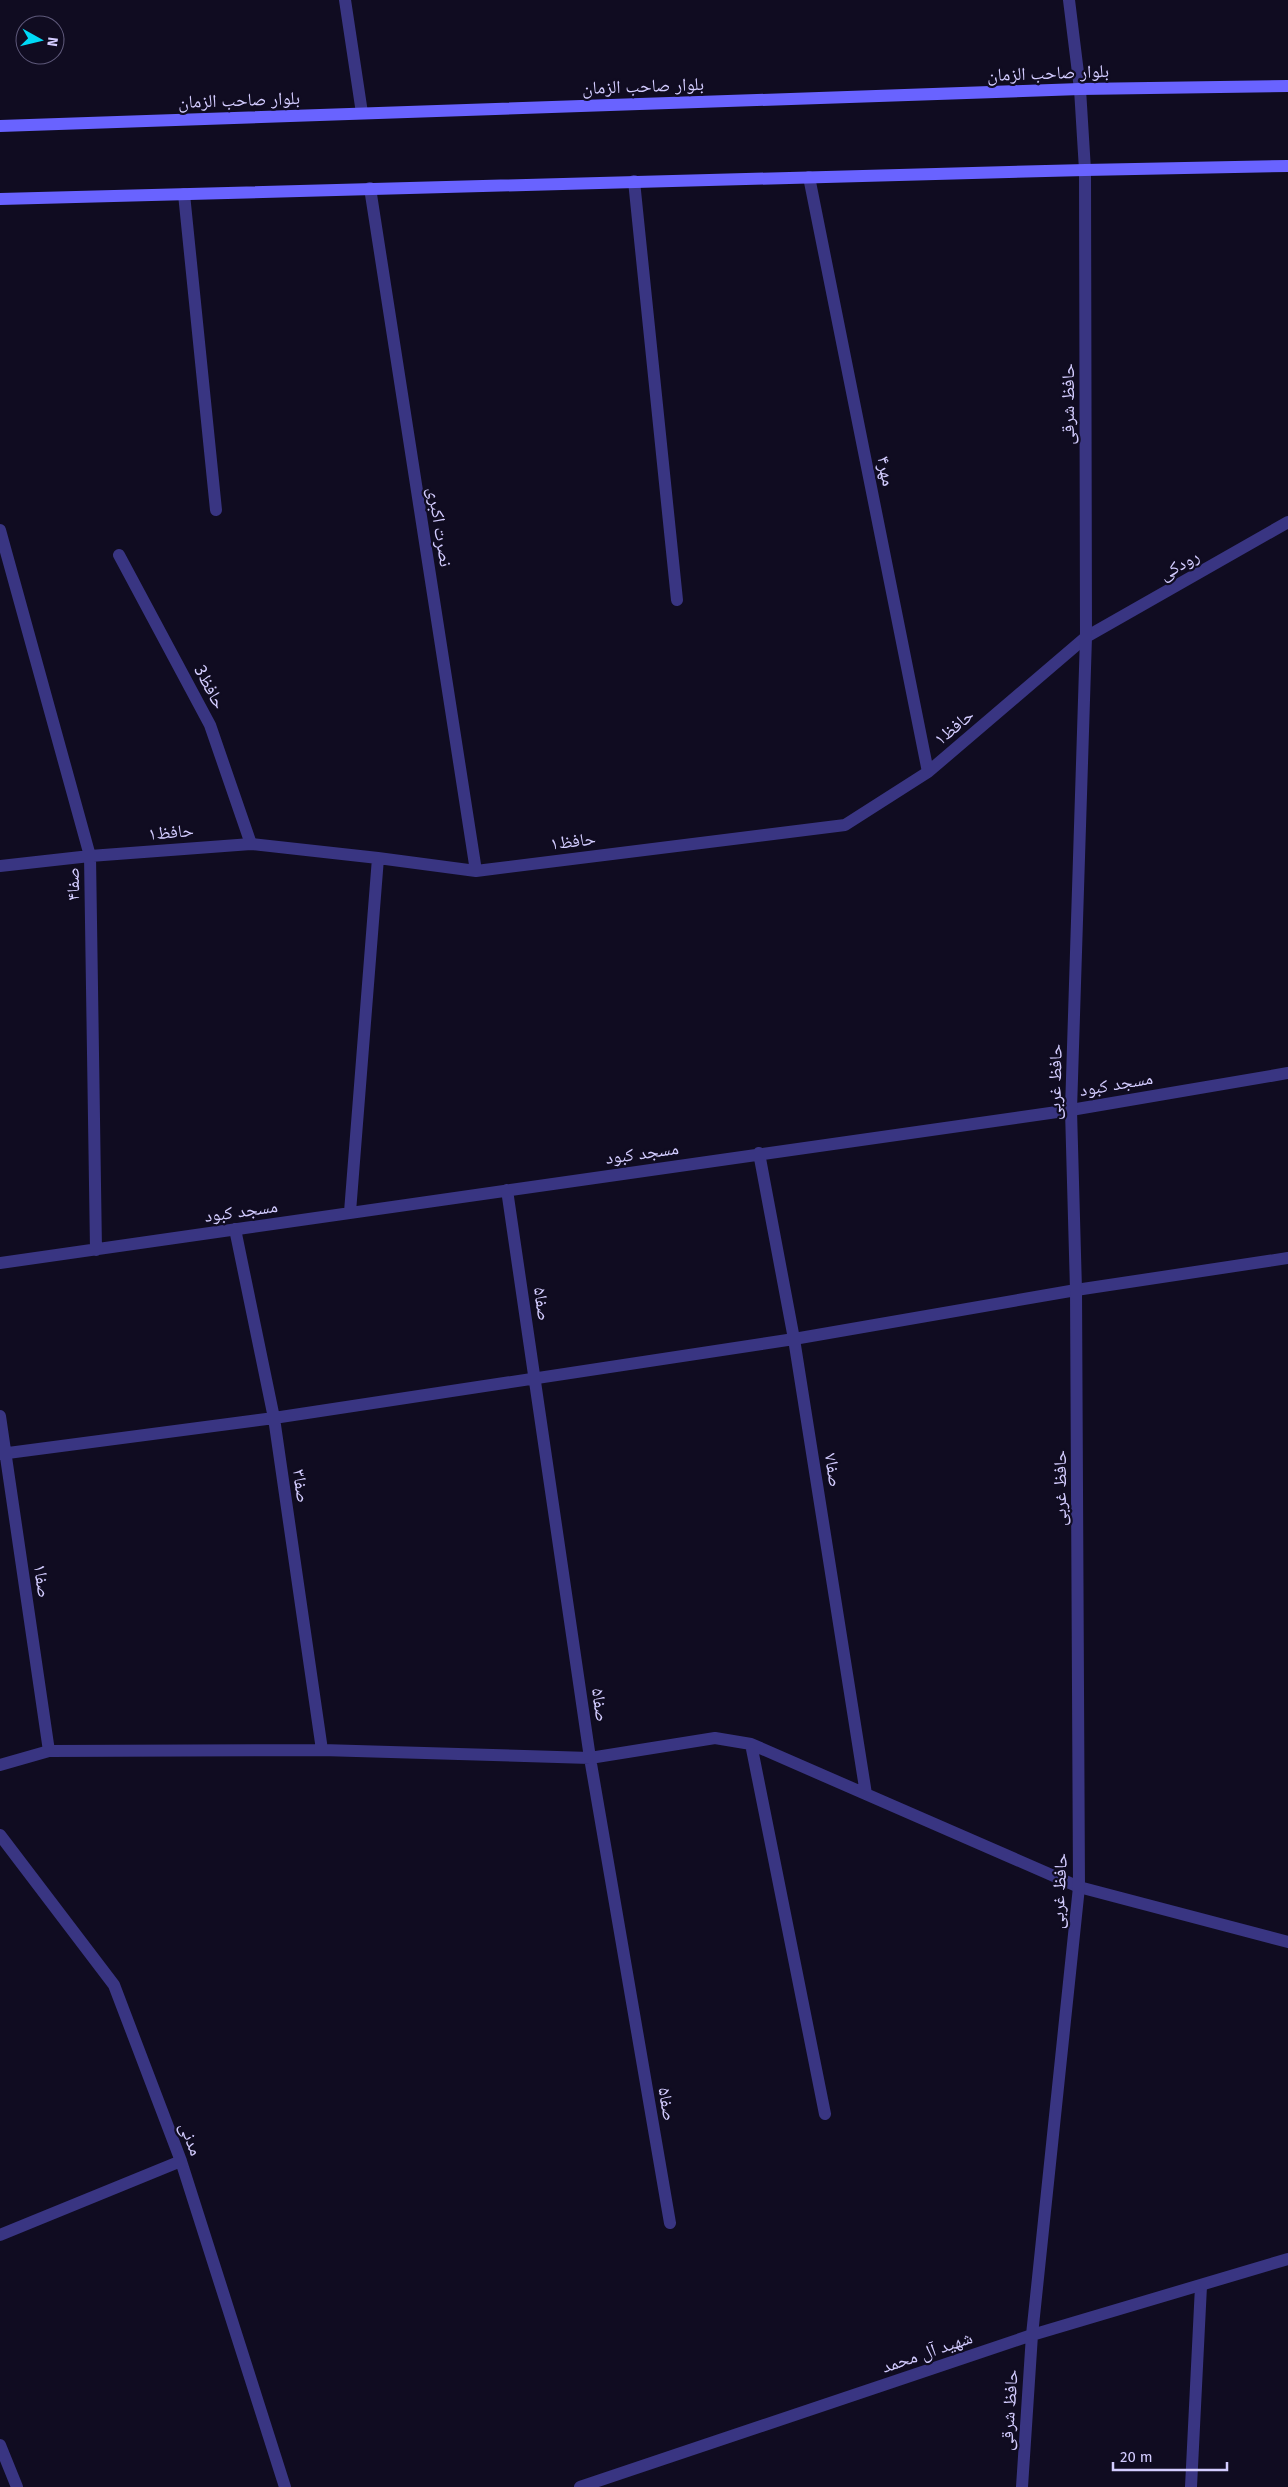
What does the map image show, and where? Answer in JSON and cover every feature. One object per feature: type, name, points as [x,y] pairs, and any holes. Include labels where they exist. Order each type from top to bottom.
[{"type":"main road","name":"بلوار صاحب الزمان","points":[[0,126],[1080,89],[1288,86]]},
{"type":"main road","points":[[0,199],[370,188],[1288,166]]},
{"type":"street","points":[[345,0],[362,114]]},
{"type":"street","points":[[1069,0],[1080,89]]},
{"type":"street","name":"حافظ شرقی","points":[[1080,89],[1085,170],[1086,637]]},
{"type":"street","name":"مهر۴","points":[[809,177],[928,772]]},
{"type":"street","points":[[634,182],[677,600]]},
{"type":"street","name":"نصرت اکبری","points":[[370,188],[476,871]]},
{"type":"street","points":[[184,194],[216,510]]},
{"type":"street","name":"رودکی","points":[[1086,637],[1288,522]]},
{"type":"street","name":"صفا۴","points":[[0,530],[90,856],[96,1250]]},
{"type":"street","name":"حافظ3","points":[[119,555],[210,725],[251,844]]},
{"type":"street","name":"حافظ۱","points":[[0,866],[90,856],[251,844],[476,871],[845,825],[928,772],[1086,637]]},
{"type":"street","name":"حافظ غربی","points":[[1032,2335],[1079,1887],[1076,1290],[1071,1110],[1086,637]]},
{"type":"street","points":[[350,1212],[378,858]]},
{"type":"street","name":"مسجد کبود","points":[[0,1263],[759,1153],[1071,1110],[1288,1073]]},
{"type":"street","name":"صفا۷","points":[[759,1153],[794,1339],[866,1794]]},
{"type":"street","name":"صفا۵","points":[[507,1190],[590,1758],[670,2223]]},
{"type":"street","name":"صفا۳","points":[[235,1229],[274,1418],[322,1750]]},
{"type":"street","points":[[3,1453],[274,1418],[794,1339],[1076,1290],[1288,1258]]},
{"type":"street","name":"صفا۱","points":[[0,1416],[3,1453],[49,1750]]},
{"type":"street","points":[[0,1765],[49,1750],[322,1750],[590,1758],[714,1738],[752,1744],[1079,1887],[1288,1942]]},
{"type":"street","points":[[752,1744],[825,2114]]},
{"type":"street","name":"مدنی","points":[[0,1835],[114,1985],[181,2161],[285,2487]]},
{"type":"street","points":[[0,2235],[181,2161]]},
{"type":"street","name":"شهید آل محمد","points":[[580,2487],[1032,2335],[1288,2259]]},
{"type":"street","points":[[1191,2487],[1201,2286]]},
{"type":"street","name":"حافظ شرقی","points":[[1022,2487],[1032,2335]]},
{"type":"street","points":[[0,2445],[17,2487]]}]
